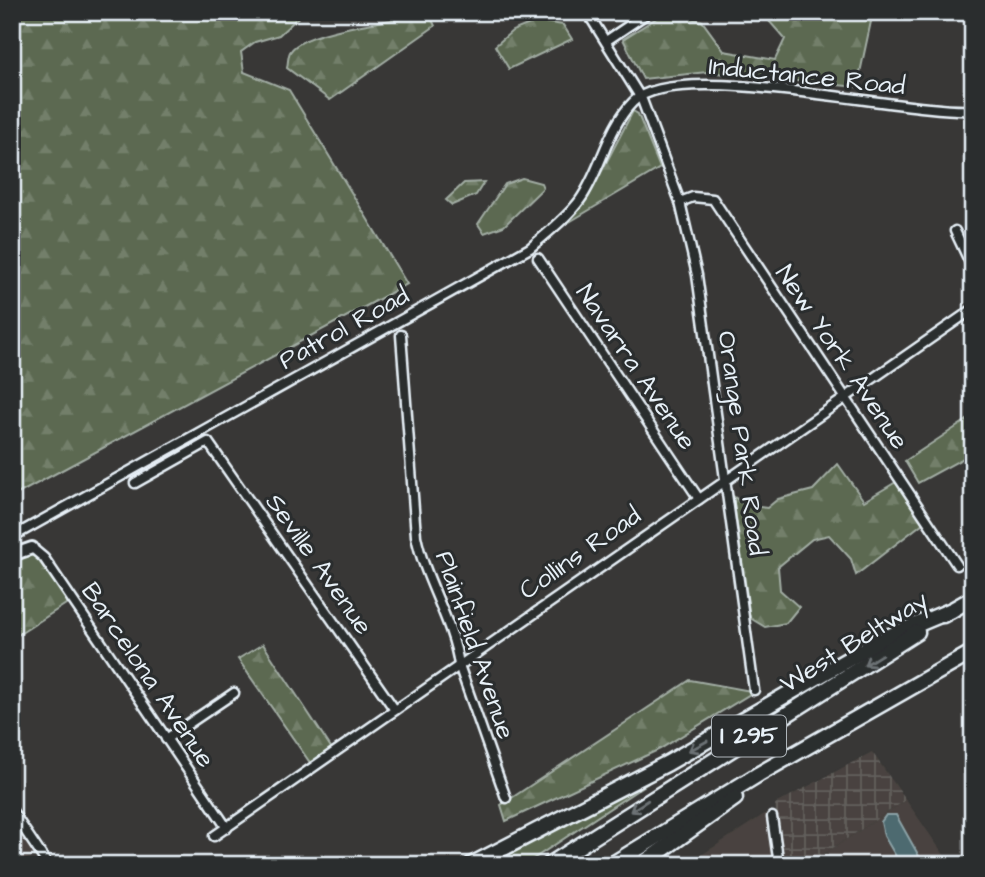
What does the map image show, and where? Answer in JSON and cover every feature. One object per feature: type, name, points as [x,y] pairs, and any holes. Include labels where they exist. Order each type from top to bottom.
[{"type":"highway","name":"West Beltway","points":[[549,865],[973,598]]},
{"type":"highway","points":[[471,865],[668,763],[885,638],[952,610]]},
{"type":"highway","name":"I 295","points":[[611,865],[759,774],[973,652]]},
{"type":"highway","points":[[641,865],[802,751]]},
{"type":"street","name":"Orange Park Road","points":[[587,12],[639,96],[680,202],[697,275],[754,690]]},
{"type":"street","points":[[606,41],[649,12]]},
{"type":"street","name":"Inductance Road","points":[[639,96],[663,87],[711,84],[922,109],[973,110]]},
{"type":"street","name":"Patrol Road","points":[[12,537],[530,248],[580,200],[625,113],[639,96]]},
{"type":"street","name":"New York Avenue","points":[[680,202],[693,197],[713,198],[843,398],[957,565]]},
{"type":"street","points":[[955,231],[973,269]]},
{"type":"street","name":"Navarra Avenue","points":[[538,258],[699,499]]},
{"type":"street","name":"Collins Road","points":[[214,836],[973,309]]},
{"type":"street","name":"Plainfield Avenue","points":[[401,335],[416,536],[422,564],[457,649],[459,665],[506,798]]},
{"type":"street","name":"Seville Avenue","points":[[135,483],[208,442],[395,710]]},
{"type":"street","points":[[12,555],[32,548]]},
{"type":"street","name":"Barcelona Avenue","points":[[32,548],[44,558],[228,828]]},
{"type":"street","points":[[166,739],[234,693]]},
{"type":"street","points":[[12,811],[48,865]]},
{"type":"street","points":[[772,817],[779,865]]},
{"type":"street","points":[[965,865],[973,859]]},
{"type":"shaded area","points":[[872,752],[906,800],[807,865],[783,865],[775,804]]},
{"type":"shaded area","points":[[906,800],[951,865],[807,865]]},
{"type":"shaded area","points":[[766,813],[773,865],[686,865]]},
{"type":"shaded area","points":[[12,819],[36,853],[19,865],[12,865]]},
{"type":"green space","points":[[12,12],[304,12],[279,35],[255,42],[241,52],[244,72],[289,90],[407,284],[12,497]]},
{"type":"green space","points":[[666,12],[702,21],[724,51],[775,60],[785,39],[769,21],[770,12],[789,12],[797,16],[799,12],[873,12],[857,87],[707,72],[643,79],[623,39]]},
{"type":"green space","points":[[430,15],[435,26],[330,100],[287,68],[290,52],[314,37],[355,26]]},
{"type":"green space","points":[[537,21],[563,25],[572,39],[509,69],[495,46],[512,31]]},
{"type":"green space","points":[[633,111],[638,114],[660,168],[566,224],[588,198]]},
{"type":"green space","points":[[522,178],[541,183],[543,188],[504,226],[484,233],[478,224],[505,184]]},
{"type":"green space","points":[[484,182],[476,195],[452,205],[446,200],[464,183]]},
{"type":"green space","points":[[973,416],[973,453],[918,483],[905,461]]},
{"type":"green space","points":[[838,464],[864,501],[896,482],[923,523],[856,575],[851,559],[829,535],[812,539],[778,567],[780,590],[799,607],[786,623],[765,627],[750,618],[733,496],[745,505],[767,508],[778,499],[813,490]]},
{"type":"green space","points":[[28,554],[36,557],[69,602],[12,639],[12,559]]},
{"type":"green space","points":[[263,644],[332,749],[311,764],[238,659]]},
{"type":"green space","points":[[690,680],[751,691],[660,749],[506,821],[501,805]]},
{"type":"green space","points":[[647,780],[648,783],[524,865],[483,865]]},
{"type":"water","points":[[886,815],[896,815],[924,865],[901,865],[884,836],[881,822]]}]
